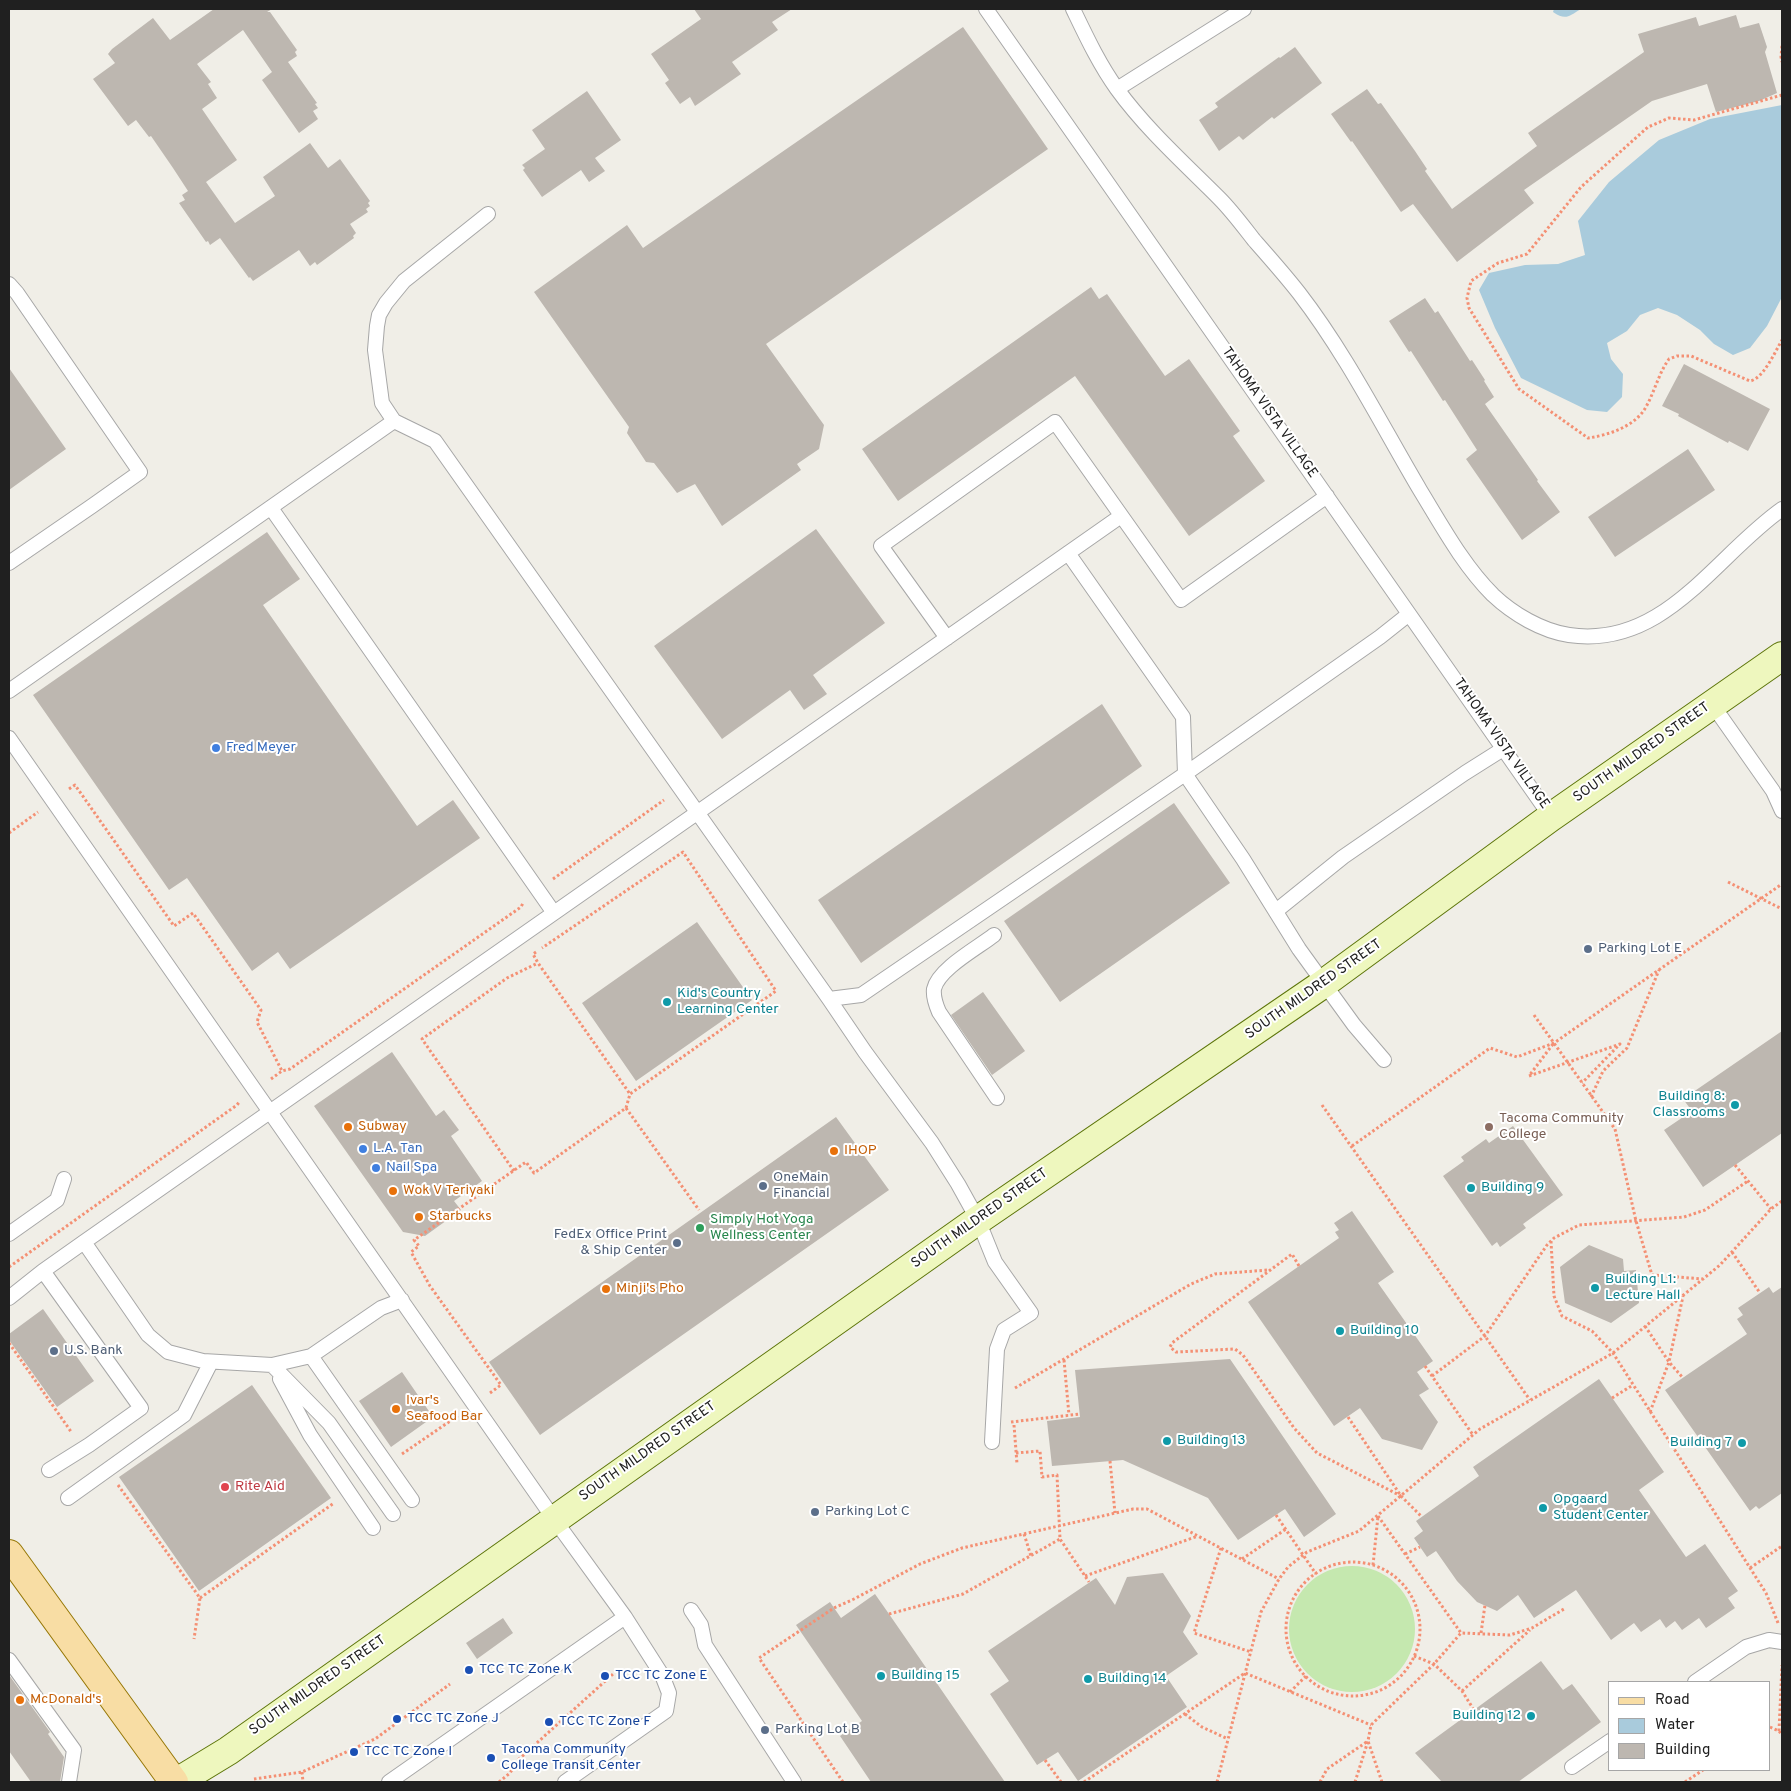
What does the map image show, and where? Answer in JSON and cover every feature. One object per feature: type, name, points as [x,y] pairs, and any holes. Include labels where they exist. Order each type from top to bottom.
[{"type":"main road","name":"SOUTH MILDRED STREET","points":[[175,1782],[228,1750],[978,1220],[1323,984],[1552,816],[1782,656]]},
{"type":"main road","points":[[9,1555],[175,1782]]},
{"type":"lane","name":"TAHOMA VISTA VILLAGE","points":[[986,9],[1552,816]]},
{"type":"lane","points":[[1073,9],[1096,56],[1117,89],[1169,150],[1222,201],[1299,293],[1340,351],[1447,535],[1472,570],[1494,596],[1521,617],[1544,628],[1567,635],[1595,637],[1625,632],[1648,621],[1686,596],[1739,544],[1782,509]]},
{"type":"lane","points":[[1117,89],[1244,9]]},
{"type":"lane","points":[[488,214],[404,281],[392,294],[379,315],[375,350],[382,403],[394,421],[435,442],[865,1052],[932,1143],[964,1192],[995,1262],[1031,1313],[1004,1330],[997,1350],[992,1442]]},
{"type":"lane","points":[[9,284],[140,472],[9,563]]},
{"type":"lane","points":[[9,692],[394,421]]},
{"type":"lane","points":[[947,638],[881,546],[1055,422],[1181,600],[1327,496]]},
{"type":"lane","points":[[271,508],[554,913]]},
{"type":"lane","points":[[9,1298],[43,1270],[1121,516]]},
{"type":"lane","points":[[1068,553],[1183,717],[1185,774],[1323,984],[1384,1060]]},
{"type":"lane","points":[[830,1000],[861,995],[1185,774],[1409,614]]},
{"type":"lane","points":[[1712,704],[1773,791],[1782,811]]},
{"type":"lane","points":[[9,738],[554,1519],[584,1558],[662,1675],[669,1693],[666,1711],[565,1782]]},
{"type":"lane","points":[[1276,911],[1343,857],[1503,748]]},
{"type":"lane","points":[[994,935],[945,971],[934,989],[935,1001],[939,1012],[997,1098]]},
{"type":"lane","points":[[9,1234],[57,1200],[64,1179]]},
{"type":"lane","points":[[84,1242],[148,1335],[159,1346],[168,1352],[211,1362],[272,1365],[311,1356],[382,1308],[402,1300]]},
{"type":"lane","points":[[43,1270],[140,1408],[89,1445],[49,1470]]},
{"type":"lane","points":[[311,1356],[412,1500]]},
{"type":"lane","points":[[68,1498],[184,1415],[211,1362]]},
{"type":"lane","points":[[272,1365],[310,1435],[373,1528]]},
{"type":"lane","points":[[272,1365],[329,1424],[393,1514]]},
{"type":"lane","points":[[691,1610],[701,1625],[705,1645],[794,1782]]},
{"type":"lane","points":[[389,1782],[625,1617]]},
{"type":"lane","points":[[1696,1681],[1746,1647],[1768,1640],[1782,1642]]},
{"type":"lane","points":[[9,1660],[74,1750],[69,1782]]},
{"type":"lane","points":[[1572,1767],[1608,1742]]},
{"type":"path","points":[[1782,46],[1782,62]]},
{"type":"path","points":[[1782,95],[1694,120],[1669,118],[1648,127],[1580,186],[1527,254],[1498,263],[1471,282],[1467,298],[1469,308],[1477,324],[1519,390],[1588,438],[1622,429],[1639,417],[1646,408],[1669,359],[1677,356],[1691,356],[1750,381],[1756,380],[1782,340]]},
{"type":"path","points":[[9,833],[75,785],[174,926],[193,913],[261,1010],[257,1022],[282,1071]]},
{"type":"path","points":[[9,1267],[282,1071],[290,1069],[521,907],[526,898],[665,800],[672,803]]},
{"type":"path","points":[[387,1465],[501,1385],[430,1286],[411,1252],[419,1246],[414,1240],[526,1162],[534,1173],[626,1108],[630,1094],[776,991],[683,852],[533,954],[630,1094]]},
{"type":"path","points":[[1728,882],[1782,909]]},
{"type":"path","points":[[1352,1146],[1490,1048],[1517,1056],[1554,1043],[1782,884]]},
{"type":"path","points":[[514,1171],[422,1039],[507,978],[538,963]]},
{"type":"path","points":[[1591,1096],[1603,1071],[1627,1048],[1659,969]]},
{"type":"path","points":[[1534,1015],[1615,1129],[1636,1221],[1652,1275],[1703,1279]]},
{"type":"path","points":[[1554,1043],[1529,1076],[1620,1044],[1582,1083]]},
{"type":"path","points":[[1322,1104],[1530,1400]]},
{"type":"path","points":[[626,1108],[700,1210]]},
{"type":"path","points":[[1735,1165],[1771,1210]]},
{"type":"path","points":[[1432,1376],[1485,1336],[1550,1241],[1579,1225],[1684,1217],[1705,1210],[1748,1181]]},
{"type":"path","points":[[1217,1782],[1261,1612],[1274,1586],[1288,1568],[1304,1555],[1359,1531],[1480,1429],[1613,1353],[1720,1265],[1771,1210],[1782,1201]]},
{"type":"path","points":[[1550,1241],[1554,1296],[1562,1316],[1592,1331],[1613,1353],[1766,1593],[1779,1626]]},
{"type":"path","points":[[1732,1252],[1760,1293]]},
{"type":"path","points":[[1299,1266],[1292,1254],[1172,1343],[1170,1347],[1176,1352],[1235,1350],[1243,1355],[1294,1428],[1317,1453],[1401,1496]]},
{"type":"path","points":[[1012,1390],[1191,1284],[1215,1274],[1269,1270]]},
{"type":"path","points":[[1650,1412],[1669,1362],[1683,1295]]},
{"type":"path","points":[[1645,1326],[1669,1362],[1683,1378]]},
{"type":"path","points":[[1064,1360],[1069,1415]]},
{"type":"path","points":[[1425,1366],[1473,1435]]},
{"type":"path","points":[[1612,1398],[1633,1384]]},
{"type":"path","points":[[1014,1414],[1018,1464]]},
{"type":"path","points":[[993,1424],[1080,1414]]},
{"type":"path","points":[[1348,1417],[1401,1496],[1422,1517]]},
{"type":"path","points":[[1016,1453],[1040,1451],[1042,1477],[1057,1475],[1060,1539],[1089,1582]]},
{"type":"path","points":[[1110,1461],[1115,1513]]},
{"type":"path","points":[[200,1598],[348,1492]]},
{"type":"path","points":[[842,1782],[759,1658],[834,1608],[920,1564],[962,1548],[1133,1509],[1147,1509],[1279,1579]]},
{"type":"path","points":[[1276,1515],[1316,1574]]},
{"type":"path","points":[[1378,1516],[1461,1633]]},
{"type":"path","points":[[1373,1565],[1378,1516]]},
{"type":"path","points":[[1242,1559],[1286,1529]]},
{"type":"path","points":[[1024,1534],[1031,1556]]},
{"type":"path","points":[[1085,1576],[1198,1536]]},
{"type":"path","points":[[889,1614],[963,1594],[1060,1539]]},
{"type":"path","points":[[1750,1568],[1782,1546]]},
{"type":"path","points":[[1405,1554],[1420,1547]]},
{"type":"path","points":[[1221,1548],[1194,1633],[1251,1652]]},
{"type":"path","points":[[1357,1562],[1373,1565],[1388,1571],[1400,1581],[1410,1594],[1417,1609],[1420,1625],[1419,1641],[1414,1656],[1406,1670],[1395,1682],[1381,1690],[1366,1695],[1350,1696],[1334,1693],[1319,1686],[1306,1676],[1296,1664],[1286,1633],[1292,1602],[1300,1588],[1326,1568],[1341,1563],[1357,1562]]},
{"type":"path","points":[[1481,1633],[1485,1605]]},
{"type":"path","points":[[1462,1691],[1532,1628],[1564,1609]]},
{"type":"path","points":[[1355,1782],[1372,1725],[1434,1664],[1461,1633],[1510,1635],[1532,1628]]},
{"type":"path","points":[[1414,1656],[1434,1664],[1462,1691],[1474,1710]]},
{"type":"path","points":[[1779,1731],[1782,1665]]},
{"type":"path","points":[[1245,1673],[1372,1725]]},
{"type":"path","points":[[1084,1782],[1245,1673]]},
{"type":"path","points":[[499,1782],[510,1773],[518,1760],[613,1674]]},
{"type":"path","points":[[1290,1692],[1306,1676]]},
{"type":"path","points":[[254,1779],[302,1772],[376,1739],[450,1684]]},
{"type":"path","points":[[1185,1714],[1202,1727],[1228,1739]]},
{"type":"path","points":[[1771,1727],[1779,1731],[1782,1735]]},
{"type":"path","points":[[1320,1782],[1327,1769],[1368,1741]]},
{"type":"path","points":[[1368,1741],[1382,1782]]},
{"type":"path","points":[[1045,1760],[1061,1782]]},
{"type":"path","points":[[1685,1782],[1702,1771]]},
{"type":"path","points":[[302,1772],[303,1782]]},
{"type":"green space","points":[[1352,1566],[1376,1571],[1397,1584],[1410,1605],[1415,1629],[1410,1653],[1397,1674],[1376,1687],[1352,1692],[1328,1687],[1307,1674],[1294,1653],[1289,1629],[1294,1605],[1307,1584],[1328,1571]]},
{"type":"water","points":[[1554,9],[1581,9],[1564,17],[1553,12]]},
{"type":"water","points":[[1782,105],[1782,297],[1767,326],[1750,348],[1733,355],[1714,344],[1700,330],[1677,315],[1658,308],[1640,315],[1627,331],[1607,343],[1611,359],[1623,374],[1622,397],[1607,412],[1587,410],[1521,378],[1495,328],[1479,290],[1489,273],[1525,265],[1558,264],[1585,255],[1578,221],[1609,182],[1659,140],[1710,119]]},
{"type":"building","points":[[214,9],[272,9],[267,12],[270,12],[297,50],[295,52],[297,56],[288,62],[317,103],[315,104],[318,108],[313,111],[318,119],[299,133],[262,80],[272,72],[243,30],[197,64],[211,82],[208,84],[217,98],[202,109],[237,160],[206,182],[235,223],[275,196],[263,177],[310,143],[328,168],[340,159],[370,201],[368,203],[370,206],[366,209],[368,212],[350,224],[356,233],[353,236],[354,238],[317,265],[315,262],[310,266],[299,250],[253,281],[249,278],[220,238],[210,245],[208,241],[206,242],[179,203],[185,200],[182,195],[188,191],[151,136],[149,137],[136,120],[128,126],[93,79],[115,63],[108,54],[112,49],[153,18],[170,40]]},
{"type":"building","points":[[694,9],[792,9],[772,22],[778,30],[732,62],[741,74],[695,106],[690,97],[680,104],[665,83],[669,80],[651,54],[701,19]]},
{"type":"building","points":[[1736,15],[1740,28],[1759,23],[1767,47],[1765,52],[1777,93],[1759,101],[1716,112],[1707,84],[1652,101],[1524,190],[1534,203],[1457,262],[1413,204],[1401,212],[1331,114],[1367,89],[1378,104],[1381,103],[1415,151],[1427,169],[1425,171],[1452,209],[1537,146],[1528,133],[1644,52],[1638,34],[1696,17],[1699,26]]},
{"type":"building","points":[[963,27],[1048,149],[766,344],[824,425],[819,449],[797,464],[801,470],[722,526],[695,484],[677,493],[654,463],[646,462],[627,433],[629,427],[534,292],[627,225],[643,248]]},
{"type":"building","points":[[1295,47],[1322,83],[1274,119],[1272,117],[1243,140],[1239,136],[1219,151],[1199,120],[1218,107],[1215,103]]},
{"type":"building","points":[[587,91],[621,140],[595,158],[605,171],[589,182],[581,170],[542,197],[523,170],[525,168],[522,165],[545,149],[532,130]]},
{"type":"building","points":[[1091,287],[1099,299],[1107,294],[1165,376],[1189,359],[1240,431],[1233,436],[1265,481],[1189,536],[1075,376],[898,501],[862,449]]},
{"type":"building","points":[[1425,298],[1435,313],[1438,311],[1470,361],[1472,360],[1485,380],[1494,397],[1485,404],[1560,512],[1522,540],[1466,459],[1477,450],[1445,400],[1443,401],[1389,321]]},
{"type":"building","points":[[1684,364],[1770,409],[1748,451],[1729,441],[1728,443],[1662,406]]},
{"type":"building","points":[[9,368],[66,449],[9,490]]},
{"type":"building","points":[[1688,449],[1715,490],[1615,557],[1588,517]]},
{"type":"building","points":[[816,529],[885,623],[813,675],[827,694],[804,710],[790,690],[722,739],[654,646]]},
{"type":"building","name":"Fred Meyer","points":[[267,532],[300,579],[263,605],[417,826],[453,800],[480,838],[290,969],[278,952],[252,971],[187,878],[169,890],[33,695]]},
{"type":"building","points":[[1102,704],[1142,766],[861,963],[818,900]]},
{"type":"building","points":[[1174,803],[1230,883],[1060,1002],[1004,921]]},
{"type":"building","name":"Kid's Country Learning Center","points":[[697,922],[752,1000],[636,1081],[582,1003]]},
{"type":"building","points":[[983,992],[1025,1051],[992,1075],[951,1015]]},
{"type":"building","name":"Building 8: Classrooms","points":[[1782,1031],[1782,1133],[1703,1187],[1664,1130],[1692,1111],[1683,1099]]},
{"type":"building","points":[[392,1052],[436,1116],[444,1110],[459,1130],[451,1136],[482,1181],[454,1201],[461,1210],[425,1236],[403,1232],[314,1106]]},
{"type":"building","points":[[836,1117],[889,1190],[540,1435],[489,1362]]},
{"type":"building","name":"Building 9","points":[[1513,1126],[1563,1195],[1523,1224],[1526,1228],[1500,1247],[1497,1242],[1492,1246],[1443,1176],[1464,1161],[1461,1157],[1486,1139],[1489,1143]]},
{"type":"building","name":"Building 10","points":[[1352,1211],[1394,1272],[1378,1283],[1433,1361],[1417,1372],[1429,1389],[1419,1395],[1438,1422],[1422,1450],[1382,1439],[1360,1408],[1334,1426],[1248,1302],[1339,1238],[1335,1232],[1339,1230],[1334,1223]]},
{"type":"building","name":"Building L1: Lecture Hall","points":[[1589,1245],[1623,1259],[1624,1271],[1636,1270],[1639,1303],[1611,1323],[1565,1303],[1560,1267]]},
{"type":"building","name":"Building 7","points":[[1769,1287],[1773,1293],[1782,1287],[1782,1493],[1759,1509],[1756,1506],[1750,1511],[1665,1390],[1747,1334],[1737,1319],[1743,1315],[1738,1308]]},
{"type":"building","points":[[43,1309],[94,1381],[57,1407],[9,1340],[9,1334]]},
{"type":"building","name":"Building 13","points":[[1230,1359],[1336,1514],[1304,1537],[1285,1509],[1238,1540],[1208,1498],[1123,1460],[1052,1466],[1047,1421],[1080,1417],[1075,1370]]},
{"type":"building","name":"Ivar's Seafood Bar","points":[[402,1372],[433,1417],[391,1447],[359,1401]]},
{"type":"building","name":"Opgaard Student Center","points":[[1599,1379],[1664,1472],[1639,1490],[1686,1557],[1705,1544],[1738,1591],[1728,1598],[1735,1608],[1706,1628],[1699,1618],[1682,1630],[1675,1621],[1666,1628],[1660,1619],[1641,1632],[1634,1623],[1611,1640],[1576,1590],[1534,1618],[1518,1595],[1497,1611],[1477,1602],[1457,1581],[1436,1551],[1427,1557],[1414,1538],[1423,1531],[1416,1521],[1479,1476],[1473,1467]]},
{"type":"building","name":"Rite Aid","points":[[252,1385],[331,1498],[199,1591],[119,1477]]},
{"type":"building","name":"Building 14","points":[[1163,1573],[1191,1616],[1183,1632],[1198,1654],[1166,1676],[1187,1707],[1078,1781],[1058,1752],[1037,1765],[990,1694],[1009,1681],[988,1651],[1096,1578],[1115,1605],[1127,1577]]},
{"type":"building","name":"Building 15","points":[[875,1594],[1005,1782],[871,1782],[840,1736],[862,1721],[796,1625],[830,1602],[841,1618]]},
{"type":"building","points":[[503,1618],[513,1633],[477,1659],[466,1643]]},
{"type":"building","name":"Building 12","points":[[1541,1661],[1563,1690],[1572,1684],[1601,1722],[1518,1782],[1442,1782],[1415,1753]]},
{"type":"building","name":"McDonald's","points":[[9,1675],[50,1732],[48,1734],[64,1757],[60,1782],[31,1782],[9,1751]]},
{"type":"place","name":"Fred Meyer","points":[[216,748]]},
{"type":"place","name":"Parking Lot E","points":[[1588,949]]},
{"type":"place","name":"Kid's Country Learning Center","points":[[667,1002]]},
{"type":"place","name":"Building 8: Classrooms","points":[[1735,1105]]},
{"type":"place","name":"Subway","points":[[348,1127]]},
{"type":"place","name":"Tacoma Community College","points":[[1489,1127]]},
{"type":"place","name":"L.A. Tan","points":[[363,1149]]},
{"type":"place","name":"IHOP","points":[[834,1151]]},
{"type":"place","name":"Nail Spa","points":[[376,1168]]},
{"type":"place","name":"OneMain Financial","points":[[763,1186]]},
{"type":"place","name":"Building 9","points":[[1471,1188]]},
{"type":"place","name":"Wok V Teriyaki","points":[[393,1191]]},
{"type":"place","name":"Starbucks","points":[[419,1217]]},
{"type":"place","name":"Simply Hot Yoga Wellness Center","points":[[700,1228]]},
{"type":"place","name":"FedEx Office Print & Ship Center","points":[[677,1243]]},
{"type":"place","name":"Building L1: Lecture Hall","points":[[1595,1288]]},
{"type":"place","name":"Minji's Pho","points":[[606,1289]]},
{"type":"place","name":"Building 10","points":[[1340,1331]]},
{"type":"place","name":"U.S. Bank","points":[[54,1351]]},
{"type":"place","name":"Ivar's Seafood Bar","points":[[396,1409]]},
{"type":"place","name":"Building 13","points":[[1167,1441]]},
{"type":"place","name":"Building 7","points":[[1742,1443]]},
{"type":"place","name":"Rite Aid","points":[[225,1487]]},
{"type":"place","name":"Opgaard Student Center","points":[[1543,1508]]},
{"type":"place","name":"Parking Lot C","points":[[815,1512]]},
{"type":"place","name":"TCC TC Zone K","points":[[469,1670]]},
{"type":"place","name":"TCC TC Zone E","points":[[605,1676]]},
{"type":"place","name":"Building 15","points":[[881,1676]]},
{"type":"place","name":"Building 14","points":[[1088,1679]]},
{"type":"place","name":"McDonald's","points":[[20,1700]]},
{"type":"place","name":"Building 12","points":[[1531,1716]]},
{"type":"place","name":"TCC TC Zone J","points":[[397,1719]]},
{"type":"place","name":"TCC TC Zone F","points":[[549,1722]]},
{"type":"place","name":"Parking Lot B","points":[[765,1730]]},
{"type":"place","name":"TCC TC Zone I","points":[[354,1752]]},
{"type":"place","name":"Tacoma Community College Transit Center","points":[[491,1758]]}]
